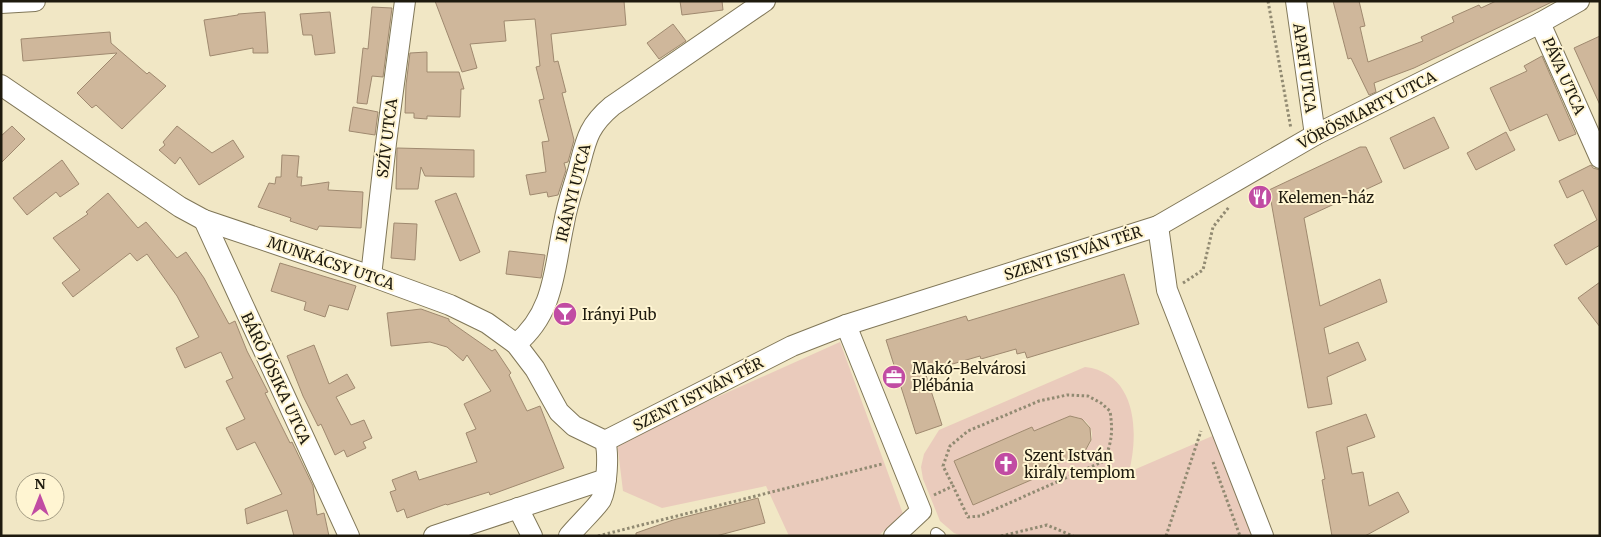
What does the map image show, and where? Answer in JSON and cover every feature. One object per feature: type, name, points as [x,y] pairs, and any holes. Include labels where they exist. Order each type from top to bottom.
[{"type":"street","points":[[1,3],[35,1]]},
{"type":"street","name":"SZÍV UTCA","points":[[371,276],[405,1]]},
{"type":"street","name":"IRÁNYI UTCA","points":[[516,344],[536,324],[551,289],[564,221],[585,143],[594,124],[612,106],[765,1]]},
{"type":"street","name":"APAFI UTCA","points":[[1296,1],[1315,135]]},
{"type":"street","name":"VÖRÖSMARTY UTCA","points":[[1158,226],[1315,135],[1540,23],[1579,1]]},
{"type":"street","name":"PÁVA UTCA","points":[[1540,23],[1600,158]]},
{"type":"street","name":"MUNKÁCSY UTCA","points":[[1,85],[180,207],[204,220],[371,276],[450,305],[487,323],[516,344],[535,369],[559,412],[574,426],[605,441]]},
{"type":"street","name":"BÁRÓ JÓSIKA UTCA","points":[[204,220],[349,536]]},
{"type":"street","name":"SZENT ISTVÁN TÉR","points":[[605,441],[792,346],[846,325],[1158,226],[1167,290],[1263,536]]},
{"type":"street","points":[[846,325],[919,506],[894,536]]},
{"type":"street","points":[[569,536],[601,500],[606,479],[608,451],[605,441]]},
{"type":"street","points":[[434,536],[606,479]]},
{"type":"street","points":[[518,508],[532,536]]},
{"type":"path","points":[[1268,1],[1294,147]]},
{"type":"path","points":[[1067,395],[1088,396],[1101,403],[1110,411],[1113,432],[1109,450],[1104,461],[980,516],[968,517],[953,486],[943,466],[950,446],[968,431],[1039,401],[1067,395]]},
{"type":"path","points":[[1166,536],[1201,431]]},
{"type":"path","points":[[598,536],[900,460]]},
{"type":"path","points":[[919,506],[953,486]]},
{"type":"path","points":[[1001,536],[1047,524],[1073,536]]},
{"type":"shaded area","points":[[840,342],[903,514],[878,536],[789,536],[766,486],[662,508],[623,491],[617,442]]},
{"type":"shaded area","points":[[1085,367],[1102,372],[1115,380],[1124,393],[1130,407],[1134,440],[1129,472],[1217,434],[1257,536],[962,536],[954,533],[940,521],[923,479],[921,467],[924,454],[939,430]],"holes":[[[1070,416],[1084,420],[1090,427],[1091,442],[1086,448],[1073,458],[1050,467],[1052,471],[973,505],[954,461],[1032,427],[1034,431]]]},
{"type":"building","points":[[435,1],[624,1],[626,25],[551,34],[554,62],[558,61],[566,92],[562,93],[574,140],[568,162],[564,163],[566,170],[558,195],[548,197],[547,192],[530,195],[526,175],[546,172],[542,142],[549,141],[539,100],[544,99],[536,67],[540,66],[535,19],[504,21],[506,41],[470,44],[477,68],[462,72]]},
{"type":"building","points":[[680,1],[722,1],[723,10],[682,15]]},
{"type":"building","points":[[1333,1],[1359,1],[1365,26],[1360,27],[1368,62],[1423,41],[1421,37],[1454,22],[1452,17],[1479,5],[1481,8],[1496,1],[1554,1],[1414,68],[1374,83],[1376,92],[1369,95],[1351,58],[1348,59]]},
{"type":"building","points":[[372,7],[392,8],[383,77],[372,76],[367,104],[357,103],[363,48],[368,49]]},
{"type":"building","points":[[265,12],[268,53],[253,53],[253,48],[210,56],[204,20],[238,14]]},
{"type":"building","points":[[330,12],[335,53],[315,55],[312,35],[303,35],[300,14]]},
{"type":"building","points":[[673,24],[686,41],[659,59],[647,43]]},
{"type":"building","points":[[110,32],[111,43],[147,74],[149,72],[166,86],[122,129],[96,105],[92,108],[77,93],[117,53],[23,61],[21,39]]},
{"type":"building","points":[[1600,36],[1600,105],[1574,48]]},
{"type":"building","points":[[427,52],[427,72],[459,72],[464,89],[461,89],[460,117],[427,116],[427,119],[414,118],[414,113],[405,113],[410,53]]},
{"type":"building","points":[[1542,56],[1576,134],[1559,141],[1547,114],[1510,131],[1490,88],[1527,71],[1524,66]]},
{"type":"building","points":[[353,107],[378,112],[375,135],[349,131]]},
{"type":"building","points":[[1434,117],[1449,148],[1404,169],[1390,138]]},
{"type":"building","points":[[12,126],[25,139],[1,163],[1,136]]},
{"type":"building","points":[[177,126],[212,153],[233,140],[244,157],[199,185],[180,157],[175,164],[159,150],[165,145],[163,142]]},
{"type":"building","points":[[1506,132],[1515,150],[1476,170],[1467,153]]},
{"type":"building","points":[[1360,147],[1366,147],[1382,182],[1304,218],[1320,306],[1380,279],[1387,302],[1324,328],[1329,354],[1358,342],[1366,360],[1327,377],[1332,404],[1308,408],[1269,190]]},
{"type":"building","points":[[397,148],[474,150],[474,177],[425,176],[421,167],[418,189],[396,189]]},
{"type":"building","points":[[282,155],[299,156],[297,177],[302,177],[301,186],[329,182],[328,190],[363,192],[361,228],[319,226],[317,230],[290,221],[291,218],[258,207],[269,183],[275,184],[276,177],[281,177]]},
{"type":"building","points":[[62,160],[79,184],[60,197],[56,192],[27,215],[13,198]]},
{"type":"building","points":[[1591,165],[1593,168],[1600,170],[1600,245],[1566,265],[1554,245],[1597,220],[1583,190],[1567,198],[1559,181]]},
{"type":"building","points":[[108,193],[138,228],[146,222],[177,258],[186,252],[204,278],[229,324],[235,321],[247,351],[268,392],[265,393],[290,443],[292,442],[313,486],[317,515],[324,513],[329,536],[294,536],[287,510],[247,524],[245,509],[282,494],[255,442],[237,450],[226,428],[245,419],[226,381],[233,378],[221,352],[185,368],[176,348],[199,337],[177,296],[147,254],[137,261],[130,253],[73,297],[62,283],[80,270],[53,238],[88,214],[86,212]]},
{"type":"building","points":[[456,193],[480,252],[460,261],[435,201]]},
{"type":"building","points":[[394,223],[417,224],[415,260],[391,258]]},
{"type":"building","points":[[509,251],[545,255],[541,278],[506,274]]},
{"type":"building","points":[[280,263],[356,286],[348,310],[329,305],[325,317],[304,310],[306,302],[271,291]]},
{"type":"building","points":[[1124,274],[1139,324],[1027,358],[1025,352],[1017,354],[1016,349],[981,359],[980,356],[925,372],[942,425],[916,434],[886,340],[966,316],[968,321]]},
{"type":"building","points":[[1600,282],[1600,327],[1578,298]]},
{"type":"building","points":[[421,309],[449,319],[449,321],[492,351],[495,349],[511,373],[509,375],[527,411],[540,406],[564,468],[490,495],[489,492],[446,504],[407,518],[404,509],[397,512],[390,492],[396,490],[392,480],[416,471],[419,480],[477,462],[466,433],[476,429],[464,404],[491,391],[467,355],[463,361],[447,347],[430,342],[391,346],[387,313]]},
{"type":"building","points":[[314,345],[329,384],[347,374],[355,388],[336,397],[351,425],[364,420],[372,438],[363,442],[366,448],[347,457],[344,450],[335,455],[321,424],[318,426],[303,396],[287,356]]},
{"type":"building","points":[[1366,414],[1375,437],[1347,447],[1352,474],[1363,472],[1369,506],[1398,492],[1409,512],[1365,536],[1332,536],[1322,480],[1325,479],[1316,432]]},
{"type":"building","name":"Szent István király templom","points":[[1070,416],[1082,419],[1090,428],[1091,440],[1085,451],[1050,467],[1052,471],[973,505],[954,461],[1032,427],[1034,431]]},
{"type":"building","points":[[758,498],[765,523],[716,536],[636,536],[636,533],[673,520]]},
{"type":"place","name":"Kelemen-ház","points":[[1260,197]]},
{"type":"place","name":"Irányi Pub","points":[[565,314]]},
{"type":"place","name":"Makó-Belvárosi Plébánia","points":[[894,377]]},
{"type":"place","name":"Szent István király templom","points":[[1006,464]]}]
